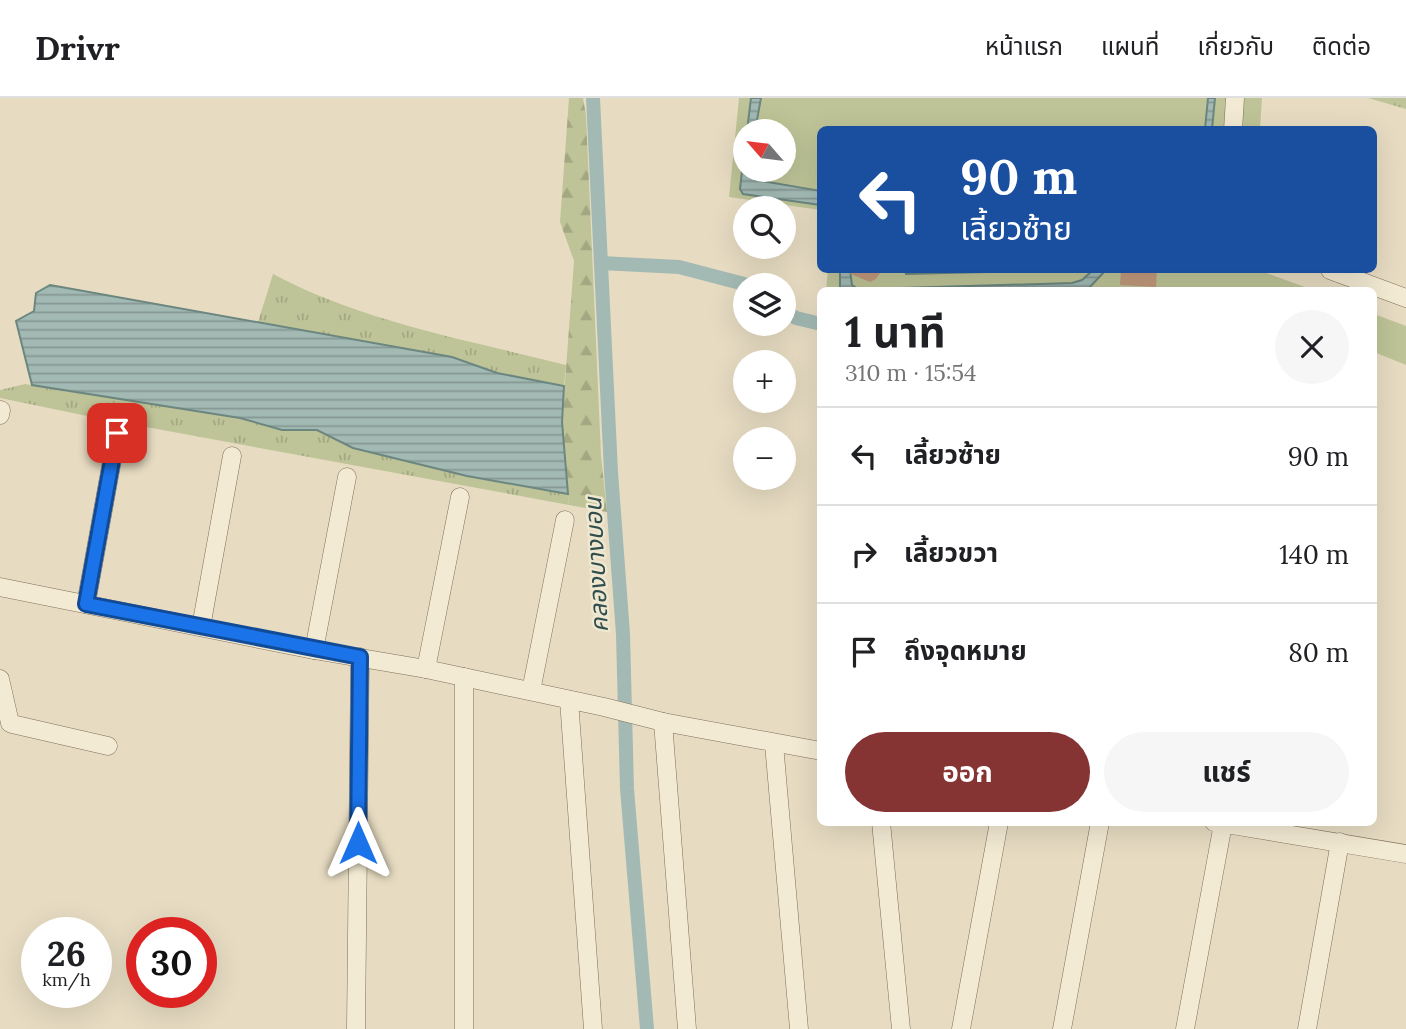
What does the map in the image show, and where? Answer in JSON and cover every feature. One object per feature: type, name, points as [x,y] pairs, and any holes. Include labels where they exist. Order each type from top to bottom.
[{"type":"street","points":[[1233,126],[1235,98]]},
{"type":"street","points":[[1338,273],[1376,287]]},
{"type":"street","points":[[1377,287],[1406,298]]},
{"type":"street","points":[[86,604],[117,433]]},
{"type":"street","points":[[201,627],[232,456]]},
{"type":"street","points":[[314,650],[347,477]]},
{"type":"street","points":[[426,669],[460,497]]},
{"type":"street","points":[[531,691],[565,520]]},
{"type":"street","points":[[0,587],[314,650],[426,669],[656,720],[817,750]]},
{"type":"street","points":[[355,1029],[360,657]]},
{"type":"street","points":[[464,677],[464,1029]]},
{"type":"street","points":[[0,679],[10,723],[108,746]]},
{"type":"street","points":[[569,700],[593,1029]]},
{"type":"street","points":[[656,720],[687,1029]]},
{"type":"street","points":[[774,744],[799,1029]]},
{"type":"street","points":[[881,826],[901,1029]]},
{"type":"street","points":[[961,1029],[998,826]]},
{"type":"street","points":[[1062,1029],[1099,826]]},
{"type":"street","points":[[1185,1029],[1219,826]]},
{"type":"street","points":[[1238,826],[1406,855]]},
{"type":"street","points":[[1307,1029],[1340,842]]},
{"type":"green space","points":[[569,98],[583,98],[586,115],[601,455],[607,512],[569,505],[562,422],[574,261],[560,222]]},
{"type":"green space","points":[[739,98],[1262,98],[1260,126],[817,126],[817,209],[796,206],[796,196],[729,197],[733,157],[733,182],[796,182],[796,119],[737,119]]},
{"type":"green space","points":[[1368,98],[1406,98],[1406,109]]},
{"type":"green space","points":[[828,273],[1266,273],[1305,287],[826,287]]},
{"type":"green space","points":[[273,274],[307,291],[379,317],[566,365],[564,386],[497,373],[452,357],[258,322]]},
{"type":"green space","points":[[1377,315],[1406,326],[1406,365],[1377,353]]},
{"type":"green space","points":[[25,384],[240,418],[282,430],[317,430],[353,448],[467,476],[568,494],[569,505],[0,398],[0,390]]},
{"type":"water","points":[[751,98],[761,98],[757,119],[748,119]]},
{"type":"water","points":[[1208,98],[1215,98],[1212,126],[1205,126]]},
{"type":"water","points":[[741,182],[768,182],[817,190],[817,204],[796,201],[796,196],[743,194]]},
{"type":"water","points":[[840,273],[850,273],[852,285],[855,287],[840,287]]},
{"type":"water","points":[[1090,273],[1103,273],[1090,287],[935,287],[1072,283],[1082,280]]},
{"type":"water","points":[[50,285],[452,357],[497,373],[564,386],[562,422],[568,494],[467,476],[353,448],[317,430],[282,430],[240,418],[32,385],[16,321],[34,311],[36,293]]},
{"type":"building","points":[[848,273],[880,273],[870,282]]},
{"type":"building","points":[[1121,273],[1157,273],[1156,287],[1120,285]]},
{"type":"waterway","name":"คลองบางบอน","points":[[593,98],[611,472],[623,634],[627,789],[647,1029]]},
{"type":"waterway","points":[[601,263],[679,267],[733,281]]},
{"type":"waterway","points":[[796,318],[817,323]]},
{"type":"route","points":[[117,433],[86,604],[360,657],[358,843]]}]
